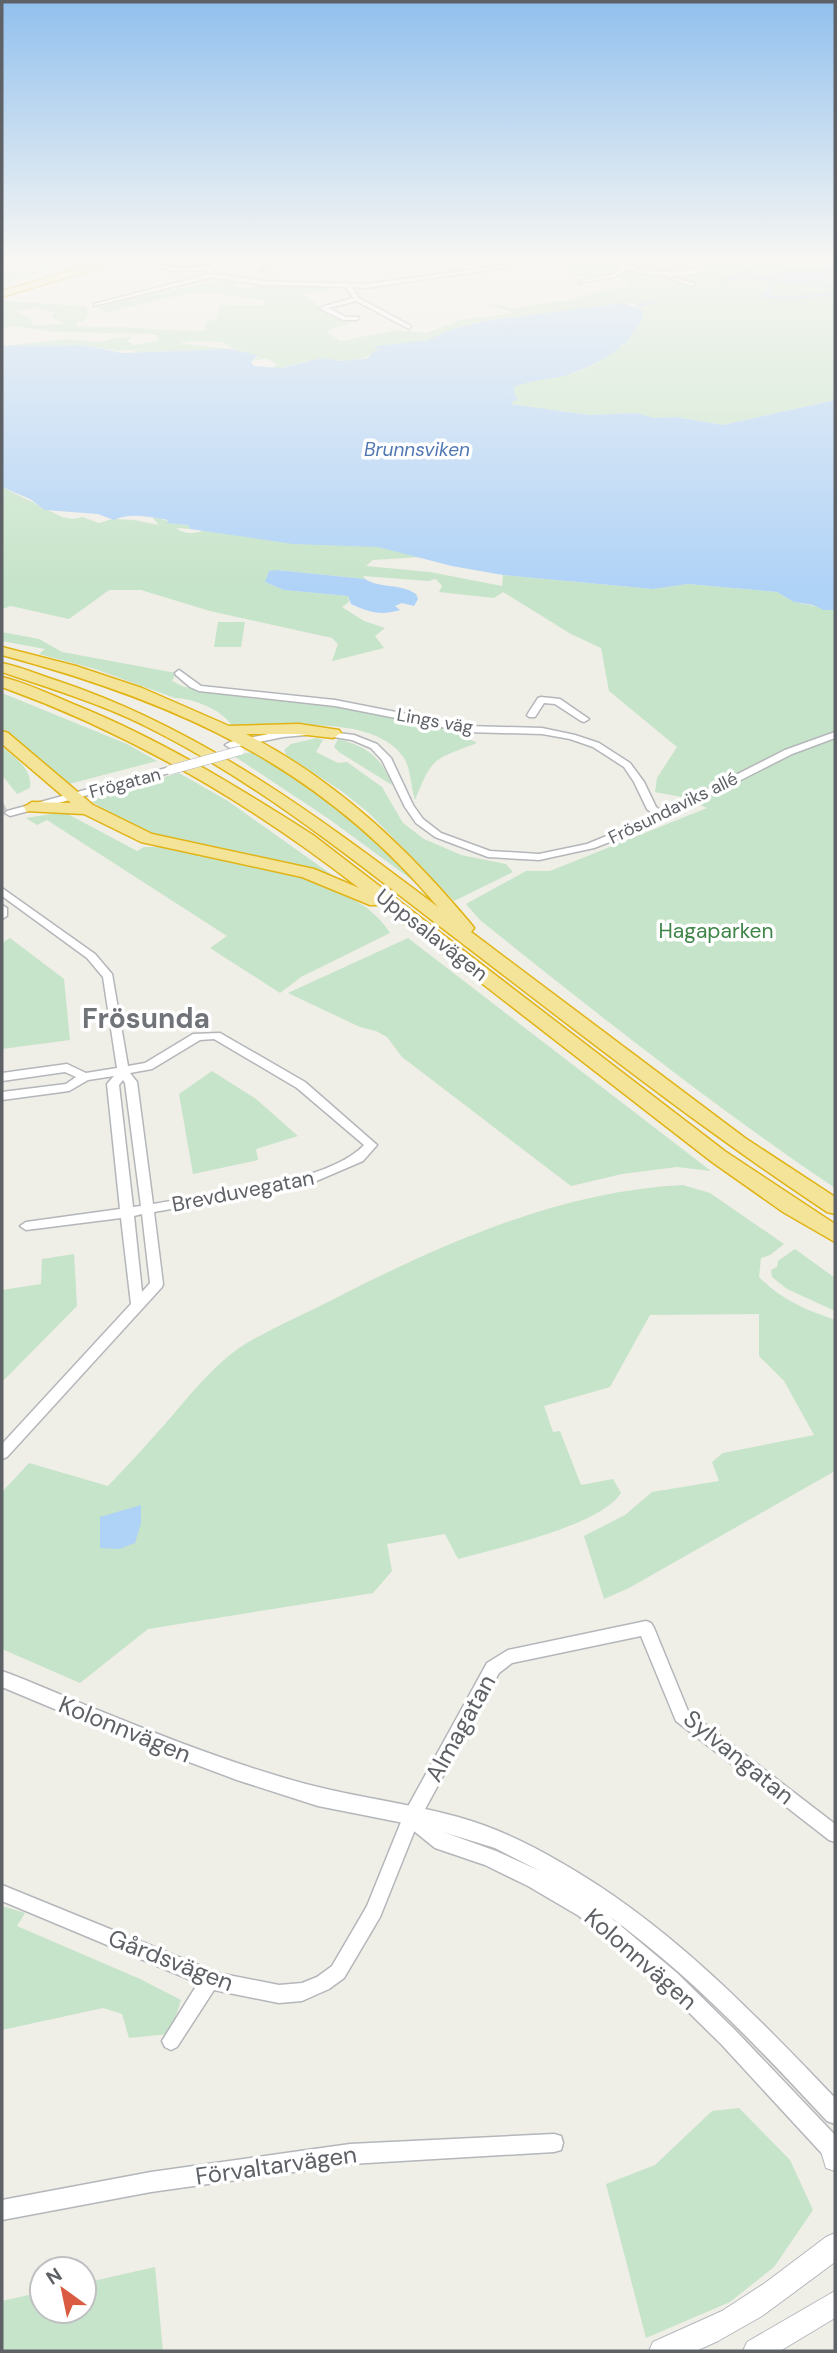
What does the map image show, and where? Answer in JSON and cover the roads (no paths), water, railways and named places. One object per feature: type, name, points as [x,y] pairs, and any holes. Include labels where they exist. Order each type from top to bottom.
[{"type":"highway","points":[[2,651],[90,674],[191,711],[240,742],[286,764],[324,788],[395,847],[442,897],[481,949]]},
{"type":"highway","name":"Uppsalavägen","points":[[2,667],[100,700],[164,729],[244,775],[326,831],[738,1143],[835,1208]]},
{"type":"highway","name":"Uppsalavägen","points":[[2,682],[90,715],[143,740],[239,794],[307,839],[719,1157],[835,1234]]},
{"type":"highway","points":[[240,742],[309,729],[341,735]]},
{"type":"highway","points":[[2,736],[77,799],[147,838],[308,873],[403,914]]},
{"type":"highway","points":[[286,764],[276,753],[276,749],[290,738]]},
{"type":"highway","points":[[31,805],[41,783],[32,760]]},
{"type":"highway","points":[[31,805],[77,799]]},
{"type":"highway","points":[[791,1207],[835,1245]]},
{"type":"main road","points":[[662,2351],[712,2331],[772,2294],[835,2246]]},
{"type":"main road","points":[[756,2351],[835,2304]]},
{"type":"street","name":"Lings väg","points":[[178,673],[185,676],[192,686],[199,688],[345,704],[467,729],[542,732],[585,741],[608,751],[627,765],[639,782],[652,810],[663,817]]},
{"type":"street","points":[[532,716],[541,700],[557,701],[584,719]]},
{"type":"street","name":"Frösundaviks allé","points":[[240,742],[282,734],[341,735]]},
{"type":"street","name":"Frösundaviks allé","points":[[240,742],[325,734],[341,735],[375,746],[386,755],[406,803],[419,821],[439,836],[475,849],[510,856],[548,855],[603,842],[663,817],[806,744],[835,735]]},
{"type":"street","name":"Frögatan","points":[[8,811],[77,799],[240,742]]},
{"type":"street","points":[[2,891],[91,956],[108,976],[123,1072],[131,1082],[156,1284],[8,1439],[2,1453]]},
{"type":"street","points":[[2,916],[2,908],[17,902]]},
{"type":"street","name":"Brevduvegatan","points":[[26,1226],[128,1213],[319,1177],[359,1158],[371,1145],[301,1085],[216,1035],[197,1037],[148,1066],[123,1072]]},
{"type":"street","points":[[2,1077],[66,1068],[85,1077]]},
{"type":"street","points":[[2,1096],[69,1087],[85,1077],[123,1072]]},
{"type":"street","points":[[123,1072],[113,1084],[137,1303]]},
{"type":"street","name":"Almagatan","points":[[411,1818],[469,1711],[500,1661],[523,1653],[646,1628]]},
{"type":"street","name":"Sylvangatan","points":[[646,1628],[682,1716],[835,1834]]},
{"type":"street","name":"Kolonnvägen","points":[[2,1679],[155,1744],[208,1762],[317,1796],[411,1818],[450,1822],[499,1840],[541,1861],[618,1908],[683,1959],[719,1992],[835,2113]]},
{"type":"street","name":"Kolonnvägen","points":[[411,1818],[442,1842],[535,1879],[586,1909],[680,1990],[834,2152]]},
{"type":"street","name":"Gårdsvägen","points":[[2,1893],[211,1979],[279,1994],[312,1987],[338,1972],[374,1911],[411,1818]]},
{"type":"street","points":[[171,2041],[211,1979]]},
{"type":"street","name":"Förvaltarvägen","points":[[2,2210],[151,2182],[350,2154],[554,2143]]},
{"type":"water","name":"Brunnsviken","points":[[2,369],[584,369],[514,387],[514,394],[518,398],[510,404],[590,415],[636,413],[654,418],[676,417],[723,425],[835,400],[835,610],[824,610],[794,602],[777,592],[688,584],[653,589],[503,575],[452,566],[378,547],[293,544],[190,529],[188,525],[167,523],[168,520],[148,517],[127,516],[114,520],[98,514],[45,510],[30,499],[2,487]]},
{"type":"water","points":[[269,571],[365,579],[410,591],[416,594],[418,599],[414,606],[402,603],[395,606],[400,610],[375,612],[351,604],[348,596],[284,590],[265,582]]},
{"type":"water","points":[[141,1505],[141,1523],[135,1543],[119,1549],[100,1548],[100,1517]]},
{"type":"tunnel","points":[[2,810],[6,808]]},
{"type":"district","name":"Frösunda","points":[[146,1018]]},
{"type":"park label","name":"Hagaparken","points":[[716,931]]}]
